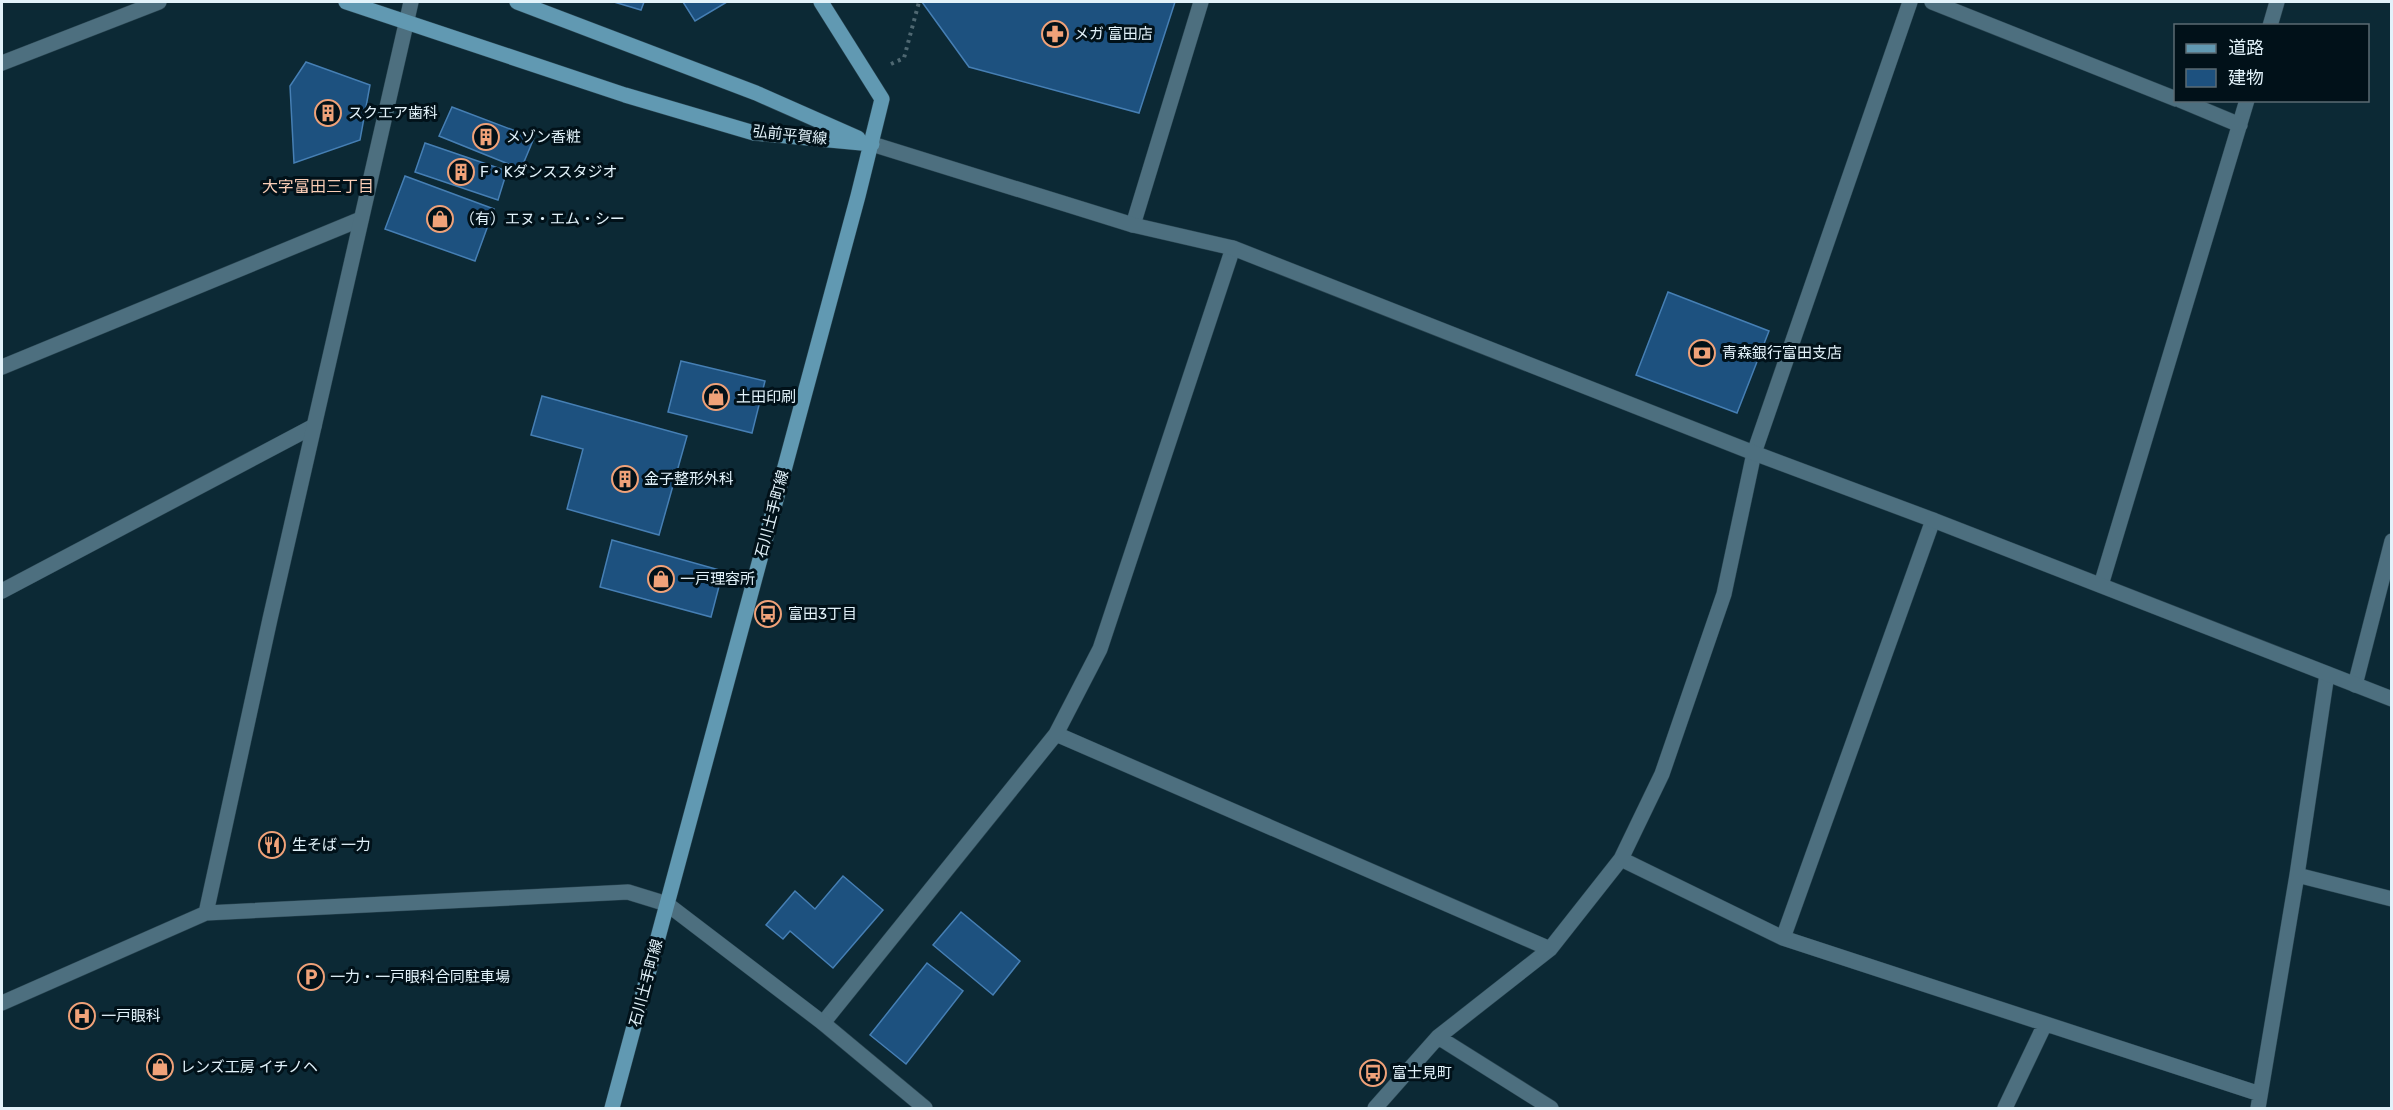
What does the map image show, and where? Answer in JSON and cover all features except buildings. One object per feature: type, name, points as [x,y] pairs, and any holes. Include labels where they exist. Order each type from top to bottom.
[{"type":"main road","name":"弘前平賀線","points":[[346,2],[625,95],[754,133],[872,144]]},
{"type":"main road","name":"弘前平賀線","points":[[517,2],[756,93],[872,144]]},
{"type":"main road","name":"石川土手町線","points":[[612,1108],[872,144],[882,99],[821,2]]},
{"type":"street","points":[[2,63],[159,2]]},
{"type":"street","points":[[206,913],[411,2]]},
{"type":"street","points":[[1132,225],[1201,2]]},
{"type":"street","points":[[1375,1108],[1438,1037],[1550,949],[1621,859],[1662,774],[1724,594],[1754,453],[1910,2]]},
{"type":"street","points":[[1932,2],[2174,99]]},
{"type":"street","points":[[2271,24],[2277,2]]},
{"type":"street","points":[[2182,102],[2240,125]]},
{"type":"street","points":[[2101,585],[2246,102]]},
{"type":"street","points":[[872,144],[1132,225],[1233,248],[1754,453],[1933,520],[2391,699]]},
{"type":"street","points":[[2,367],[361,219]]},
{"type":"street","points":[[823,1023],[1056,734],[1100,649],[1233,248]]},
{"type":"street","points":[[2,591],[314,426]]},
{"type":"street","points":[[1783,938],[1933,520]]},
{"type":"street","points":[[2355,685],[2391,541]]},
{"type":"street","points":[[1621,859],[1783,938],[2045,1024],[2259,1101],[2297,875],[2327,674]]},
{"type":"street","points":[[1056,734],[1550,949]]},
{"type":"street","points":[[2297,875],[2391,899]]},
{"type":"street","points":[[2,1003],[206,913],[628,892],[667,904],[823,1023],[925,1108]]},
{"type":"street","points":[[2005,1108],[2045,1024]]},
{"type":"street","points":[[1438,1037],[1551,1108]]},
{"type":"path","points":[[891,64],[904,58],[919,2]]},
{"type":"place","name":"メガ 富田店","points":[[1055,34]]},
{"type":"place","name":"スクエア歯科","points":[[328,113]]},
{"type":"place","name":"メゾン香粧","points":[[486,137]]},
{"type":"place","name":"F・Kダンススタジオ","points":[[461,172]]},
{"type":"place","name":"（有）エヌ・エム・シー","points":[[440,219]]},
{"type":"place","name":"青森銀行富田支店","points":[[1702,353]]},
{"type":"place","name":"土田印刷","points":[[716,397]]},
{"type":"place","name":"金子整形外科","points":[[625,479]]},
{"type":"place","name":"一戸理容所","points":[[661,579]]},
{"type":"place","name":"富田3丁目","points":[[768,614]]},
{"type":"place","name":"生そば 一力","points":[[272,845]]},
{"type":"place","name":"一力・一戸眼科合同駐車場","points":[[311,977]]},
{"type":"place","name":"一戸眼科","points":[[82,1016]]},
{"type":"place","name":"レンズ工房 イチノヘ","points":[[160,1067]]},
{"type":"place","name":"富士見町","points":[[1373,1073]]},
{"type":"district","name":"大字富田三丁目","points":[[318,186]]}]
